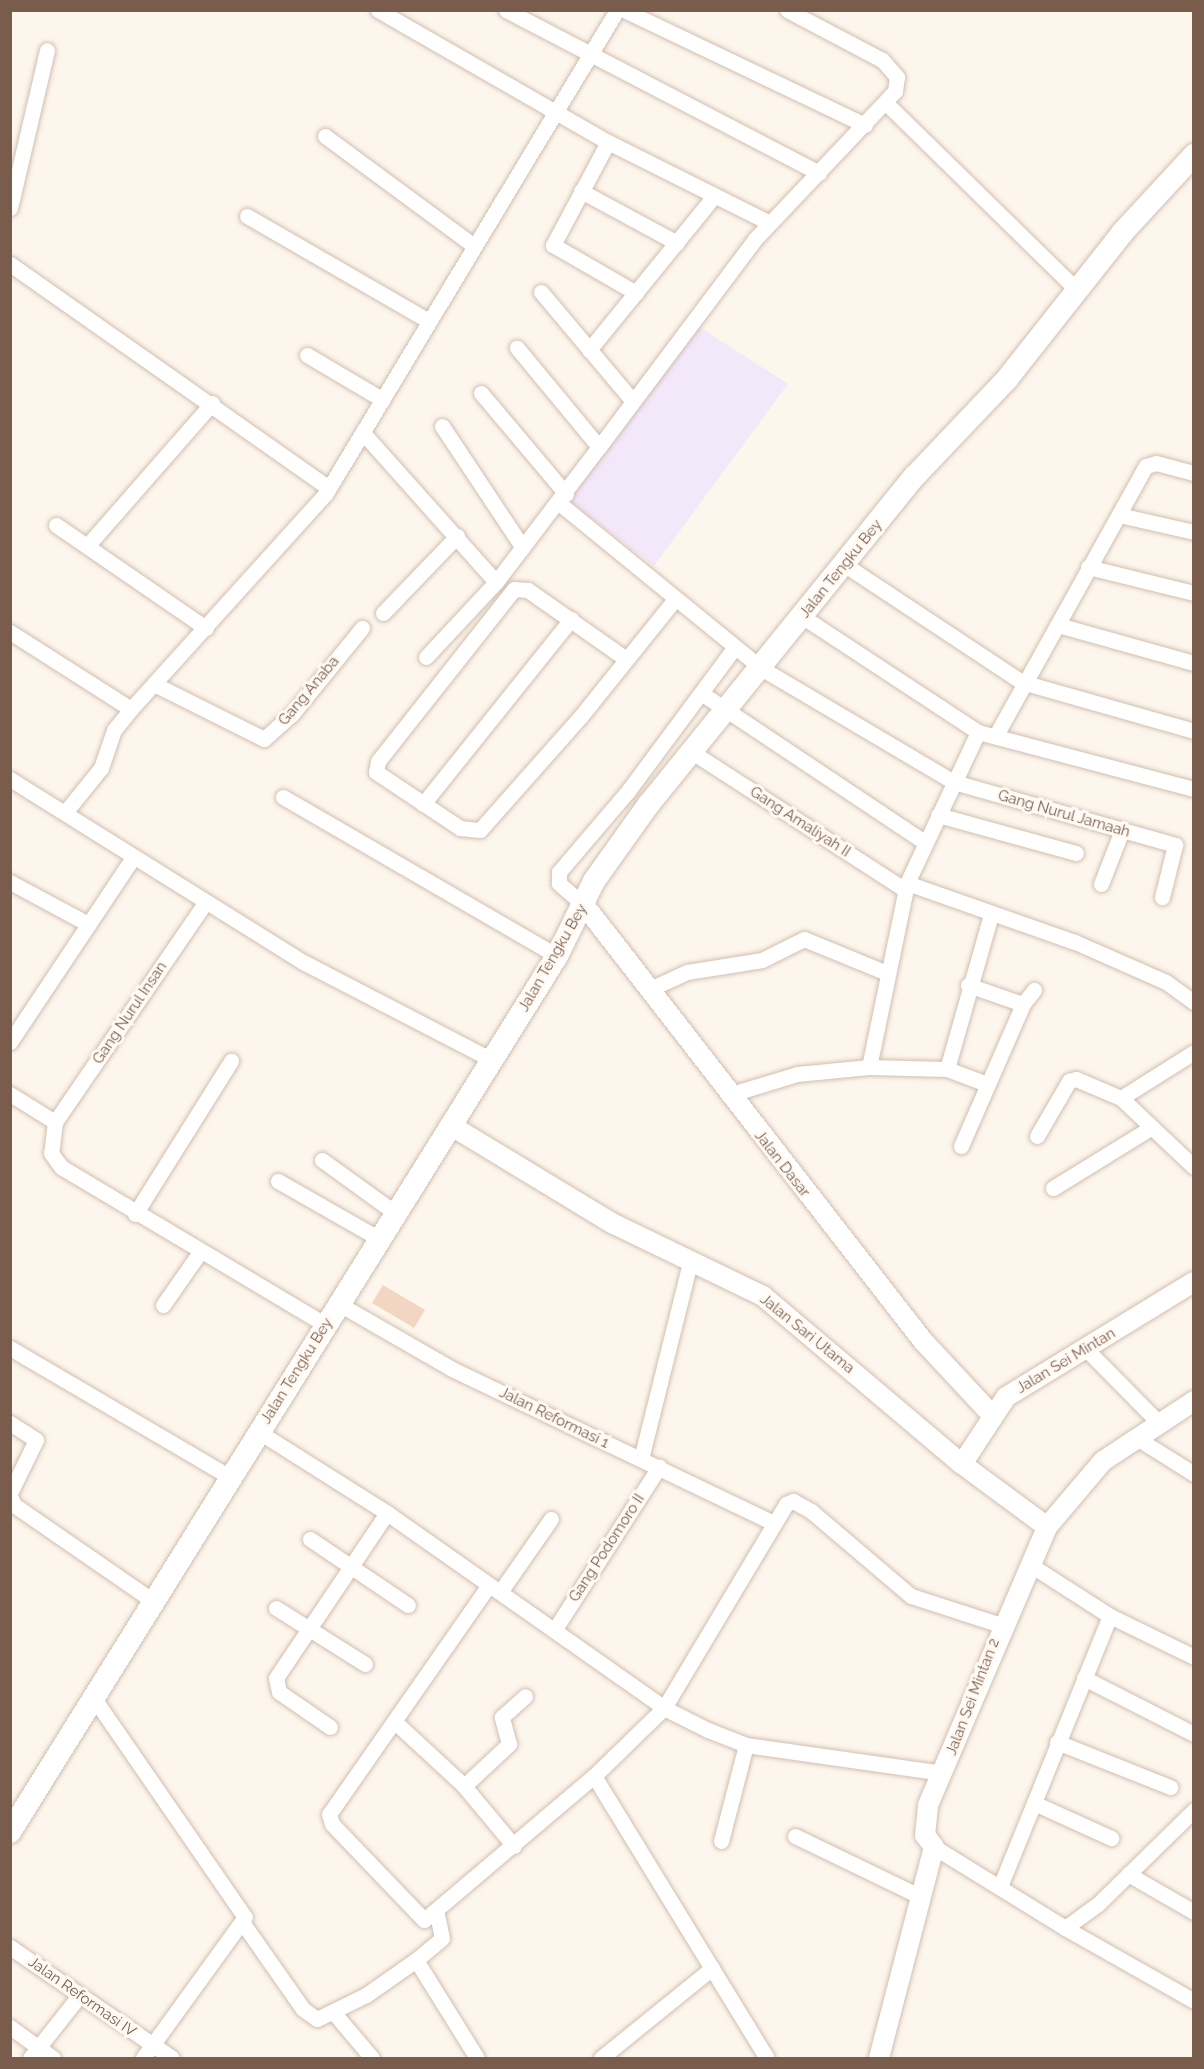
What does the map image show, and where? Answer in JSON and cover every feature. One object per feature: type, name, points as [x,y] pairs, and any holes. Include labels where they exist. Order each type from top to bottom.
[{"type":"main road","name":"Jalan Tengku Bey","points":[[10,1832],[228,1476],[259,1432],[394,1212],[557,956],[585,906],[594,881],[693,752],[845,565],[1194,155]]},
{"type":"street","points":[[378,10],[608,142],[771,223]]},
{"type":"street","points":[[506,10],[819,173]]},
{"type":"street","points":[[67,810],[101,768],[114,730],[131,709],[206,628],[329,488],[364,434],[473,245],[617,10]]},
{"type":"street","points":[[624,10],[865,125]]},
{"type":"street","points":[[426,657],[496,582],[562,499],[632,400],[771,223],[886,103],[897,84],[893,69],[787,10]]},
{"type":"street","points":[[10,208],[47,50]]},
{"type":"street","points":[[886,103],[1077,290]]},
{"type":"street","points":[[326,136],[473,245]]},
{"type":"street","points":[[608,142],[553,245],[636,293]]},
{"type":"street","points":[[581,191],[677,243]]},
{"type":"street","points":[[590,350],[714,196]]},
{"type":"street","points":[[247,216],[429,321]]},
{"type":"street","points":[[10,264],[212,403],[329,488]]},
{"type":"street","points":[[541,292],[632,400]]},
{"type":"street","points":[[517,348],[599,447]]},
{"type":"street","points":[[307,355],[383,400]]},
{"type":"street","name":"Gang Nurul Jamaah","points":[[482,393],[562,499],[675,598],[761,669],[954,783],[1175,844],[1162,897]]},
{"type":"street","points":[[87,546],[212,403]]},
{"type":"street","points":[[442,426],[523,548]]},
{"type":"street","points":[[364,434],[496,582]]},
{"type":"street","points":[[996,735],[1022,682],[1058,626],[1088,567],[1148,463],[1194,472]]},
{"type":"street","points":[[1119,515],[1194,532]]},
{"type":"street","points":[[56,525],[206,628]]},
{"type":"street","points":[[382,613],[457,536]]},
{"type":"street","points":[[845,565],[1022,682],[1194,731]]},
{"type":"street","points":[[1088,567],[1194,593]]},
{"type":"street","points":[[626,659],[572,619],[522,588],[510,593],[378,761],[378,775],[470,832],[480,830],[626,659],[675,598]]},
{"type":"street","points":[[803,617],[978,732],[1194,789]]},
{"type":"street","points":[[423,804],[572,619]]},
{"type":"street","points":[[1058,626],[1194,663]]},
{"type":"street","name":"Gang Anaba","points":[[154,684],[264,739],[292,714],[362,628]]},
{"type":"street","points":[[10,632],[131,709]]},
{"type":"street","points":[[585,906],[559,884],[559,872],[628,791],[735,647]]},
{"type":"street","points":[[701,693],[924,842]]},
{"type":"street","points":[[868,1067],[907,884],[924,842],[978,732]]},
{"type":"street","name":"Gang Amaliyah II","points":[[693,752],[902,888],[907,884]]},
{"type":"street","points":[[10,779],[67,810],[132,859],[204,904],[492,1060]]},
{"type":"street","points":[[283,796],[557,956]]},
{"type":"street","points":[[938,815],[1076,853]]},
{"type":"street","points":[[1101,884],[1122,830]]},
{"type":"street","points":[[10,1042],[132,859]]},
{"type":"street","points":[[10,882],[88,924]]},
{"type":"street","points":[[907,884],[991,915],[1075,942],[1166,982],[1194,1002]]},
{"type":"street","name":"Gang Nurul Insan","points":[[55,1122],[204,904]]},
{"type":"street","name":"Jalan Dasar","points":[[585,906],[728,1095],[923,1341],[991,1414]]},
{"type":"street","points":[[947,1069],[968,985],[991,915]]},
{"type":"street","points":[[650,989],[705,968],[762,960],[804,939],[887,973]]},
{"type":"street","points":[[968,985],[1023,1004]]},
{"type":"street","points":[[961,1146],[1023,1004],[1034,990]]},
{"type":"street","points":[[1121,1098],[1194,1052]]},
{"type":"street","points":[[135,1214],[231,1060]]},
{"type":"street","points":[[728,1095],[797,1074],[868,1067],[947,1069],[987,1084]]},
{"type":"street","points":[[1037,1136],[1069,1081],[1084,1081],[1121,1098],[1194,1167]]},
{"type":"street","points":[[10,1094],[55,1122],[55,1161],[135,1214],[324,1324]]},
{"type":"street","name":"Jalan Sari Utama","points":[[450,1125],[612,1223],[690,1263],[724,1274],[763,1296],[962,1464],[1047,1527]]},
{"type":"street","points":[[1053,1188],[1152,1127]]},
{"type":"street","points":[[322,1160],[394,1212]]},
{"type":"street","points":[[278,1181],[378,1238]]},
{"type":"street","points":[[162,1305],[200,1252]]},
{"type":"street","points":[[641,1459],[690,1263]]},
{"type":"street","name":"Jalan Sei Mintan","points":[[962,1464],[991,1414],[1006,1397],[1194,1282]]},
{"type":"street","name":"Jalan Reformasi 1","points":[[339,1304],[452,1369],[773,1523]]},
{"type":"street","points":[[10,1348],[228,1476]]},
{"type":"street","points":[[1086,1348],[1159,1423]]},
{"type":"street","name":"Jalan Sei Mintan 2","points":[[934,1847],[924,1821],[1001,1625],[1047,1527],[1073,1490],[1136,1437],[1194,1401]]},
{"type":"street","points":[[10,1423],[36,1440],[10,1495],[14,1505],[153,1601]]},
{"type":"street","points":[[259,1432],[387,1513],[555,1629],[664,1708],[746,1745],[944,1773]]},
{"type":"street","points":[[1136,1437],[1194,1474]]},
{"type":"street","name":"Gang Podomoro II","points":[[555,1629],[659,1467]]},
{"type":"street","points":[[551,1519],[494,1588],[332,1807],[329,1820],[421,1918],[437,1914],[594,1776],[664,1708],[786,1504],[799,1504],[911,1596],[1001,1625]]},
{"type":"street","points":[[330,1727],[275,1688],[276,1678],[351,1570],[387,1513]]},
{"type":"street","points":[[310,1539],[351,1570],[408,1605]]},
{"type":"street","points":[[1029,1564],[1110,1616],[1194,1657]]},
{"type":"street","points":[[276,1608],[365,1664]]},
{"type":"street","points":[[1000,1884],[1110,1616]]},
{"type":"street","points":[[1084,1678],[1194,1734]]},
{"type":"street","points":[[464,1786],[509,1744],[502,1717],[525,1696]]},
{"type":"street","points":[[93,1697],[244,1911],[242,1922],[148,2053]]},
{"type":"street","points":[[394,1722],[464,1786],[513,1846]]},
{"type":"street","points":[[1057,1742],[1170,1787]]},
{"type":"street","points":[[721,1841],[746,1745]]},
{"type":"street","points":[[594,1776],[768,2058]]},
{"type":"street","points":[[1034,1803],[1111,1838]]},
{"type":"street","points":[[1065,1928],[1128,1874],[1193,1813]]},
{"type":"street","points":[[795,1836],[919,1896]]},
{"type":"street","points":[[879,2058],[919,1896],[934,1847],[1000,1884],[1065,1928],[1194,2001]]},
{"type":"street","points":[[1128,1874],[1194,1911]]},
{"type":"street","points":[[242,1922],[310,2016],[334,2013],[416,1960],[442,1938],[437,1914]]},
{"type":"street","name":"Jalan Reformasi IV","points":[[10,1947],[79,1996],[148,2053],[172,2058]]},
{"type":"street","points":[[416,1960],[477,2058]]},
{"type":"street","points":[[601,2058],[712,1968]]},
{"type":"street","points":[[34,2053],[79,1996]]},
{"type":"street","points":[[334,2013],[368,2057]]},
{"type":"street","points":[[10,2027],[34,2053],[53,2058]]},
{"type":"shaded area","points":[[696,325],[788,384],[654,566],[569,501]]},
{"type":"building","points":[[383,1285],[425,1310],[414,1328],[372,1303]]}]
